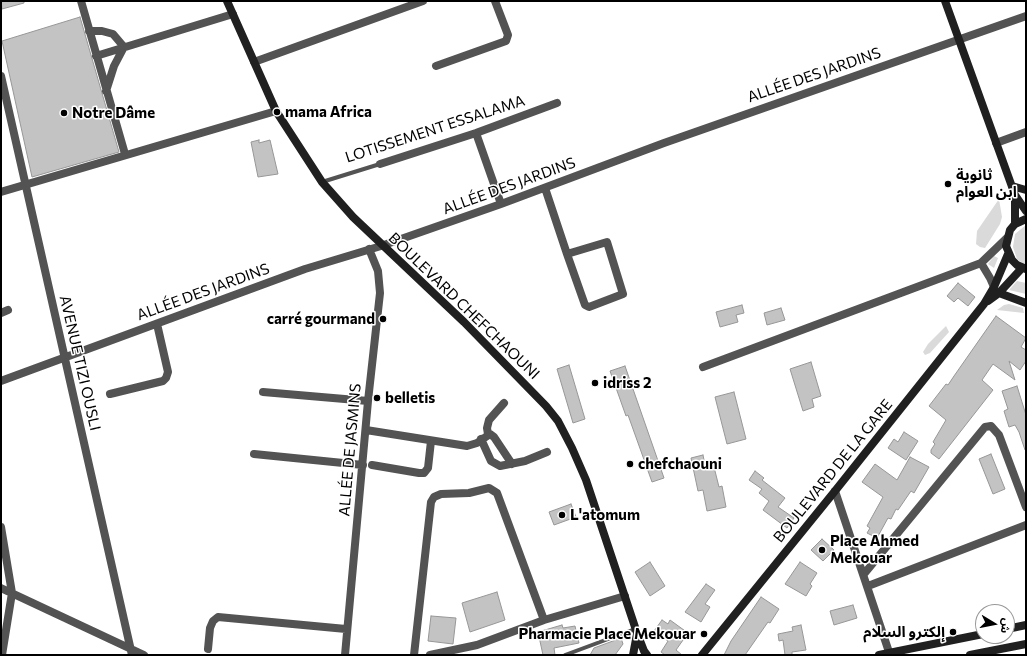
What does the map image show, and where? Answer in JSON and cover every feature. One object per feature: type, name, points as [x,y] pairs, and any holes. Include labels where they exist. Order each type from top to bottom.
[{"type":"street","points":[[81,1],[125,154]]},
{"type":"street","name":"BOULEVARD CHEFCHAOUNI","points":[[227,1],[276,111],[322,182],[381,246],[464,322],[546,406],[558,422],[572,448],[586,480],[645,654]]},
{"type":"street","points":[[254,62],[423,1]]},
{"type":"street","points":[[436,66],[506,41],[508,35],[495,1]]},
{"type":"street","points":[[946,1],[1015,195],[1026,211]]},
{"type":"street","points":[[96,56],[124,46],[233,14]]},
{"type":"street","name":"ALLÉE DES JARDINS","points":[[1,381],[305,269],[381,246],[502,204],[664,143],[1026,16]]},
{"type":"street","points":[[90,31],[102,31],[113,34],[124,46]]},
{"type":"street","points":[[106,91],[114,66],[124,46]]},
{"type":"street","name":"AVENUE TIZI OUSLI","points":[[1,76],[5,113],[26,184],[64,359],[131,652]]},
{"type":"street","name":"LOTISSEMENT ESSALAMA","points":[[380,164],[476,133],[557,103]]},
{"type":"street","points":[[1,192],[125,154],[276,111]]},
{"type":"street","points":[[996,143],[1026,132]]},
{"type":"street","points":[[476,133],[502,204]]},
{"type":"street","points":[[1012,186],[1026,190]]},
{"type":"street","points":[[545,188],[567,254],[587,307],[623,294],[607,242],[567,254]]},
{"type":"street","points":[[703,367],[981,263],[1007,238],[1015,224],[1015,195]]},
{"type":"street","points":[[1015,224],[1026,219]]},
{"type":"street","points":[[1007,238],[1006,246],[1008,254],[1017,265],[1024,268]]},
{"type":"street","name":"ALLÉE DE JASMINS","points":[[345,655],[346,629],[368,401],[380,293],[378,271],[369,249]]},
{"type":"street","name":"BOULEVARD DE LA GARE","points":[[996,290],[1008,254]]},
{"type":"street","points":[[981,263],[996,290],[1026,302]]},
{"type":"street","name":"BOULEVARD DE LA GARE","points":[[702,655],[835,492],[984,304],[996,290],[1024,268]]},
{"type":"street","points":[[110,394],[163,381],[166,378],[168,372],[157,324]]},
{"type":"street","points":[[263,392],[368,401]]},
{"type":"street","points":[[504,404],[489,420],[484,437],[489,458],[494,463],[503,466],[547,452]]},
{"type":"street","points":[[864,574],[985,427],[991,426],[999,436],[1026,507]]},
{"type":"street","points":[[366,430],[467,446],[484,437],[494,436],[512,464]]},
{"type":"street","points":[[372,465],[419,473],[424,472],[428,468],[432,441]]},
{"type":"street","points":[[254,454],[363,465]]},
{"type":"street","points":[[414,655],[431,502],[434,497],[441,494],[469,493],[489,488],[497,493],[544,620]]},
{"type":"street","points":[[835,492],[890,654]]},
{"type":"street","points":[[1,526],[12,593],[2,655]]},
{"type":"street","points":[[868,586],[1026,526]]},
{"type":"street","points":[[1,588],[131,652],[144,655]]},
{"type":"street","points":[[430,655],[477,644],[544,620],[625,596]]},
{"type":"street","points":[[208,649],[210,628],[213,621],[218,617],[346,629]]},
{"type":"street","points":[[1015,627],[1026,625]]},
{"type":"street","points":[[633,655],[636,631]]},
{"type":"street","points":[[879,655],[975,636]]},
{"type":"street","points":[[970,655],[1026,644]]},
{"type":"lane","name":"LOTISSEMENT ESSALAMA","points":[[322,182],[380,164]]},
{"type":"lane","points":[[565,655],[636,631]]},
{"type":"shaded area","points":[[999,199],[1002,217],[1000,224],[985,248],[980,247],[976,244],[977,231]]},
{"type":"shaded area","points":[[1026,225],[1026,266],[1017,259],[1013,247],[1015,234]]},
{"type":"shaded area","points":[[994,256],[998,258],[994,268],[988,264]]},
{"type":"shaded area","points":[[1017,281],[1026,283],[1026,294],[1009,290]]},
{"type":"shaded area","points":[[1009,304],[1023,308],[1024,313],[997,310],[1004,305]]},
{"type":"shaded area","points":[[946,326],[949,332],[930,353],[925,355],[923,352],[928,344]]},
{"type":"building","points":[[1,1],[24,1],[24,3],[2,9]]},
{"type":"building","name":"Notre Dâme","points":[[80,17],[119,152],[32,177],[2,41]]},
{"type":"building","points":[[259,140],[259,143],[270,140],[278,174],[258,177],[251,142]]},
{"type":"building","points":[[958,283],[975,297],[968,306],[958,298],[954,302],[947,296]]},
{"type":"building","points":[[742,305],[744,313],[736,315],[738,322],[720,327],[716,312]]},
{"type":"building","points":[[781,308],[785,320],[767,325],[764,313]]},
{"type":"building","points":[[996,316],[1026,338],[1021,347],[1026,350],[1026,361],[1020,370],[1009,361],[1015,380],[993,364],[982,380],[993,390],[939,459],[931,453],[931,450],[935,444],[933,442],[946,420],[929,406],[946,384],[948,385]]},
{"type":"building","points":[[811,362],[821,396],[812,399],[814,407],[803,411],[790,369]]},
{"type":"building","points":[[569,365],[585,419],[573,423],[557,369]]},
{"type":"building","points":[[625,366],[664,478],[652,482],[628,415],[626,416],[610,371]]},
{"type":"building","points":[[1017,386],[1026,415],[1026,450],[1015,425],[1009,427],[1004,411],[1008,409],[1002,391]]},
{"type":"building","points":[[734,392],[746,439],[727,444],[715,397]]},
{"type":"building","points":[[904,432],[918,441],[906,460],[888,448],[894,439],[898,442]]},
{"type":"building","points":[[991,454],[1005,489],[993,494],[979,459]]},
{"type":"building","points":[[703,455],[705,465],[713,463],[719,487],[722,486],[726,507],[707,511],[703,490],[698,491],[691,458]]},
{"type":"building","points":[[910,457],[929,467],[914,493],[911,491],[898,510],[896,509],[891,519],[888,518],[877,538],[867,533],[870,528],[867,526],[883,497],[862,482],[875,464],[897,480]]},
{"type":"building","points":[[755,471],[764,478],[762,480],[785,498],[778,507],[794,518],[787,528],[763,510],[769,501],[759,493],[762,489],[749,480]]},
{"type":"building","name":"L'atomum","points":[[571,504],[576,517],[554,525],[549,512]]},
{"type":"building","name":"Place Ahmed Mekouar","points":[[822,539],[834,550],[823,561],[811,550]]},
{"type":"building","points":[[650,562],[665,586],[650,596],[635,572]]},
{"type":"building","points":[[800,562],[817,573],[810,584],[812,586],[806,596],[785,584]]},
{"type":"building","points":[[706,584],[715,590],[705,604],[710,607],[701,622],[685,612]]},
{"type":"building","points":[[497,592],[505,620],[470,632],[462,603]]},
{"type":"building","points":[[761,597],[779,609],[745,655],[724,655],[731,641]]},
{"type":"building","points":[[853,605],[857,618],[834,625],[830,611]]},
{"type":"building","points":[[431,616],[456,618],[453,644],[428,641]]},
{"type":"building","points":[[662,620],[668,624],[670,620],[688,633],[676,650],[682,655],[665,655],[661,652],[668,641],[654,631]]},
{"type":"building","points":[[562,625],[563,628],[575,626],[579,643],[554,648],[555,655],[543,655],[538,632]]},
{"type":"building","points":[[801,625],[806,650],[792,652],[792,655],[785,655],[783,640],[779,641],[778,634],[793,631],[792,627]]},
{"type":"building","points":[[621,638],[623,644],[615,655],[590,655],[594,648]]},
{"type":"place","name":"mama Africa","points":[[277,112]]},
{"type":"place","name":"Notre Dâme","points":[[64,113]]},
{"type":"place","name":"ثانوية ابن العوام","points":[[948,184]]},
{"type":"place","name":"carré gourmand","points":[[383,319]]},
{"type":"place","name":"idriss 2","points":[[595,383]]},
{"type":"place","name":"belletis","points":[[377,398]]},
{"type":"place","name":"chefchaouni","points":[[630,464]]},
{"type":"place","name":"L'atomum","points":[[562,515]]},
{"type":"place","name":"Place Ahmed Mekouar","points":[[822,550]]},
{"type":"place","name":"إلكترو السلام","points":[[953,632]]},
{"type":"place","name":"Pharmacie Place Mekouar","points":[[704,634]]}]
